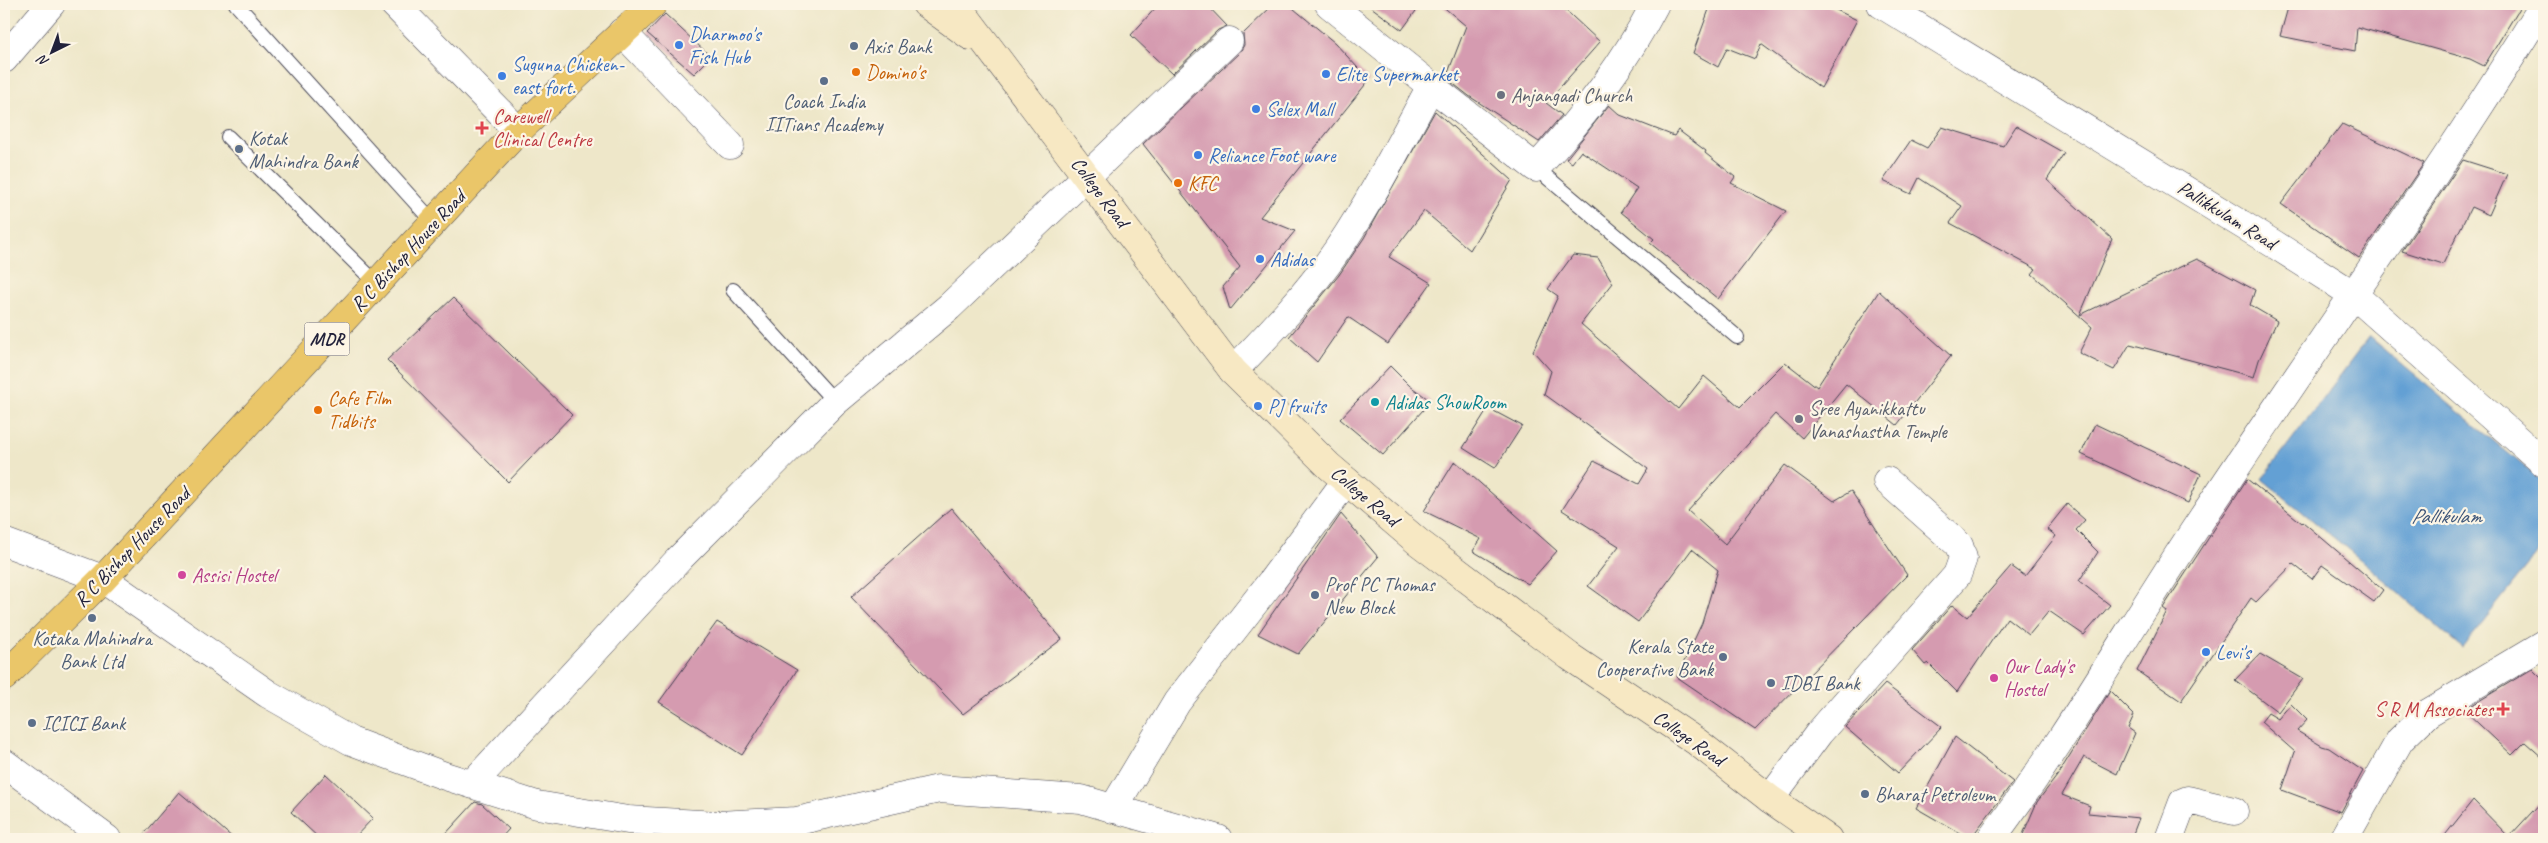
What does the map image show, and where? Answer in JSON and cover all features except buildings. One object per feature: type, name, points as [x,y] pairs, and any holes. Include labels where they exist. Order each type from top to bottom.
[{"type":"main road","name":"R C Bishop House Road","points":[[4,677],[103,579],[518,131],[653,4]]},
{"type":"main road","points":[[926,4],[996,55]]},
{"type":"main road","name":"College Road","points":[[956,4],[1087,174],[1233,371],[1346,480],[1418,541],[1561,650],[1697,742],[1770,799],[1828,839]]},
{"type":"street","points":[[4,59],[51,4]]},
{"type":"street","points":[[394,4],[518,131]]},
{"type":"street","points":[[1329,4],[1536,168],[1564,138],[1614,75],[1656,4]]},
{"type":"street","name":"Pallikkulam Road","points":[[1881,4],[2266,238],[2354,295],[2544,463]]},
{"type":"street","points":[[1991,839],[2035,781],[2073,718],[2199,523],[2354,295],[2544,4]]},
{"type":"street","points":[[622,32],[730,145]]},
{"type":"street","points":[[472,784],[680,557],[835,402],[949,307],[1229,41]]},
{"type":"street","points":[[1233,371],[1283,320],[1337,250],[1374,192],[1431,86]]},
{"type":"street","points":[[1113,808],[1177,702],[1271,582],[1346,480]]},
{"type":"street","points":[[1770,799],[1819,733],[1957,575],[1963,558],[1959,545],[1887,480]]},
{"type":"street","points":[[4,542],[103,579],[268,694],[351,741],[472,784],[537,804],[628,820],[791,830],[939,789],[1081,799],[1218,839]]},
{"type":"street","points":[[2344,839],[2400,740],[2428,713],[2544,644]]},
{"type":"street","points":[[4,763],[107,839]]},
{"type":"street","points":[[2169,839],[2183,802],[2188,800],[2234,810]]},
{"type":"lane","points":[[236,4],[434,223]]},
{"type":"lane","points":[[228,137],[377,284]]},
{"type":"lane","points":[[1536,168],[1737,337]]},
{"type":"lane","points":[[733,290],[835,402]]},
{"type":"water","name":"Pallikulam","points":[[2369,337],[2544,483],[2544,545],[2462,648],[2361,560],[2262,479]]},
{"type":"place","name":"Dharmoo's Fish Hub","points":[[679,45]]},
{"type":"place","name":"Axis Bank","points":[[854,46]]},
{"type":"place","name":"Domino's","points":[[856,72]]},
{"type":"place","name":"Elite Supermarket","points":[[1326,74]]},
{"type":"place","name":"Suguna Chicken- east fort.","points":[[502,76]]},
{"type":"place","name":"Coach India IITians Academy","points":[[824,81]]},
{"type":"place","name":"Anjangadi Church","points":[[1501,95]]},
{"type":"place","name":"Selex Mall","points":[[1256,109]]},
{"type":"place","name":"Carewell Clinical Centre","points":[[482,128]]},
{"type":"place","name":"Kotak Mahindra Bank","points":[[239,149]]},
{"type":"place","name":"Reliance Foot ware","points":[[1198,155]]},
{"type":"place","name":"KFC","points":[[1178,183]]},
{"type":"place","name":"Adidas","points":[[1260,259]]},
{"type":"place","name":"Adidas ShowRoom","points":[[1375,402]]},
{"type":"place","name":"PJ fruits","points":[[1258,406]]},
{"type":"place","name":"Cafe Film Tidbits","points":[[318,410]]},
{"type":"place","name":"Sree Ayanikkattu Vanashastha Temple","points":[[1799,419]]},
{"type":"place","name":"Assisi Hostel","points":[[182,575]]},
{"type":"place","name":"Prof PC Thomas New Block","points":[[1315,595]]},
{"type":"place","name":"Kotaka Mahindra Bank Ltd","points":[[92,618]]},
{"type":"place","name":"Levi's","points":[[2206,652]]},
{"type":"place","name":"Kerala State Cooperative Bank","points":[[1723,657]]},
{"type":"place","name":"Our Lady's Hostel","points":[[1994,678]]},
{"type":"place","name":"IDBI Bank","points":[[1771,683]]},
{"type":"place","name":"S R M Associates","points":[[2503,709]]},
{"type":"place","name":"ICICI Bank","points":[[32,723]]},
{"type":"place","name":"Bharat Petroleum","points":[[1865,794]]}]
